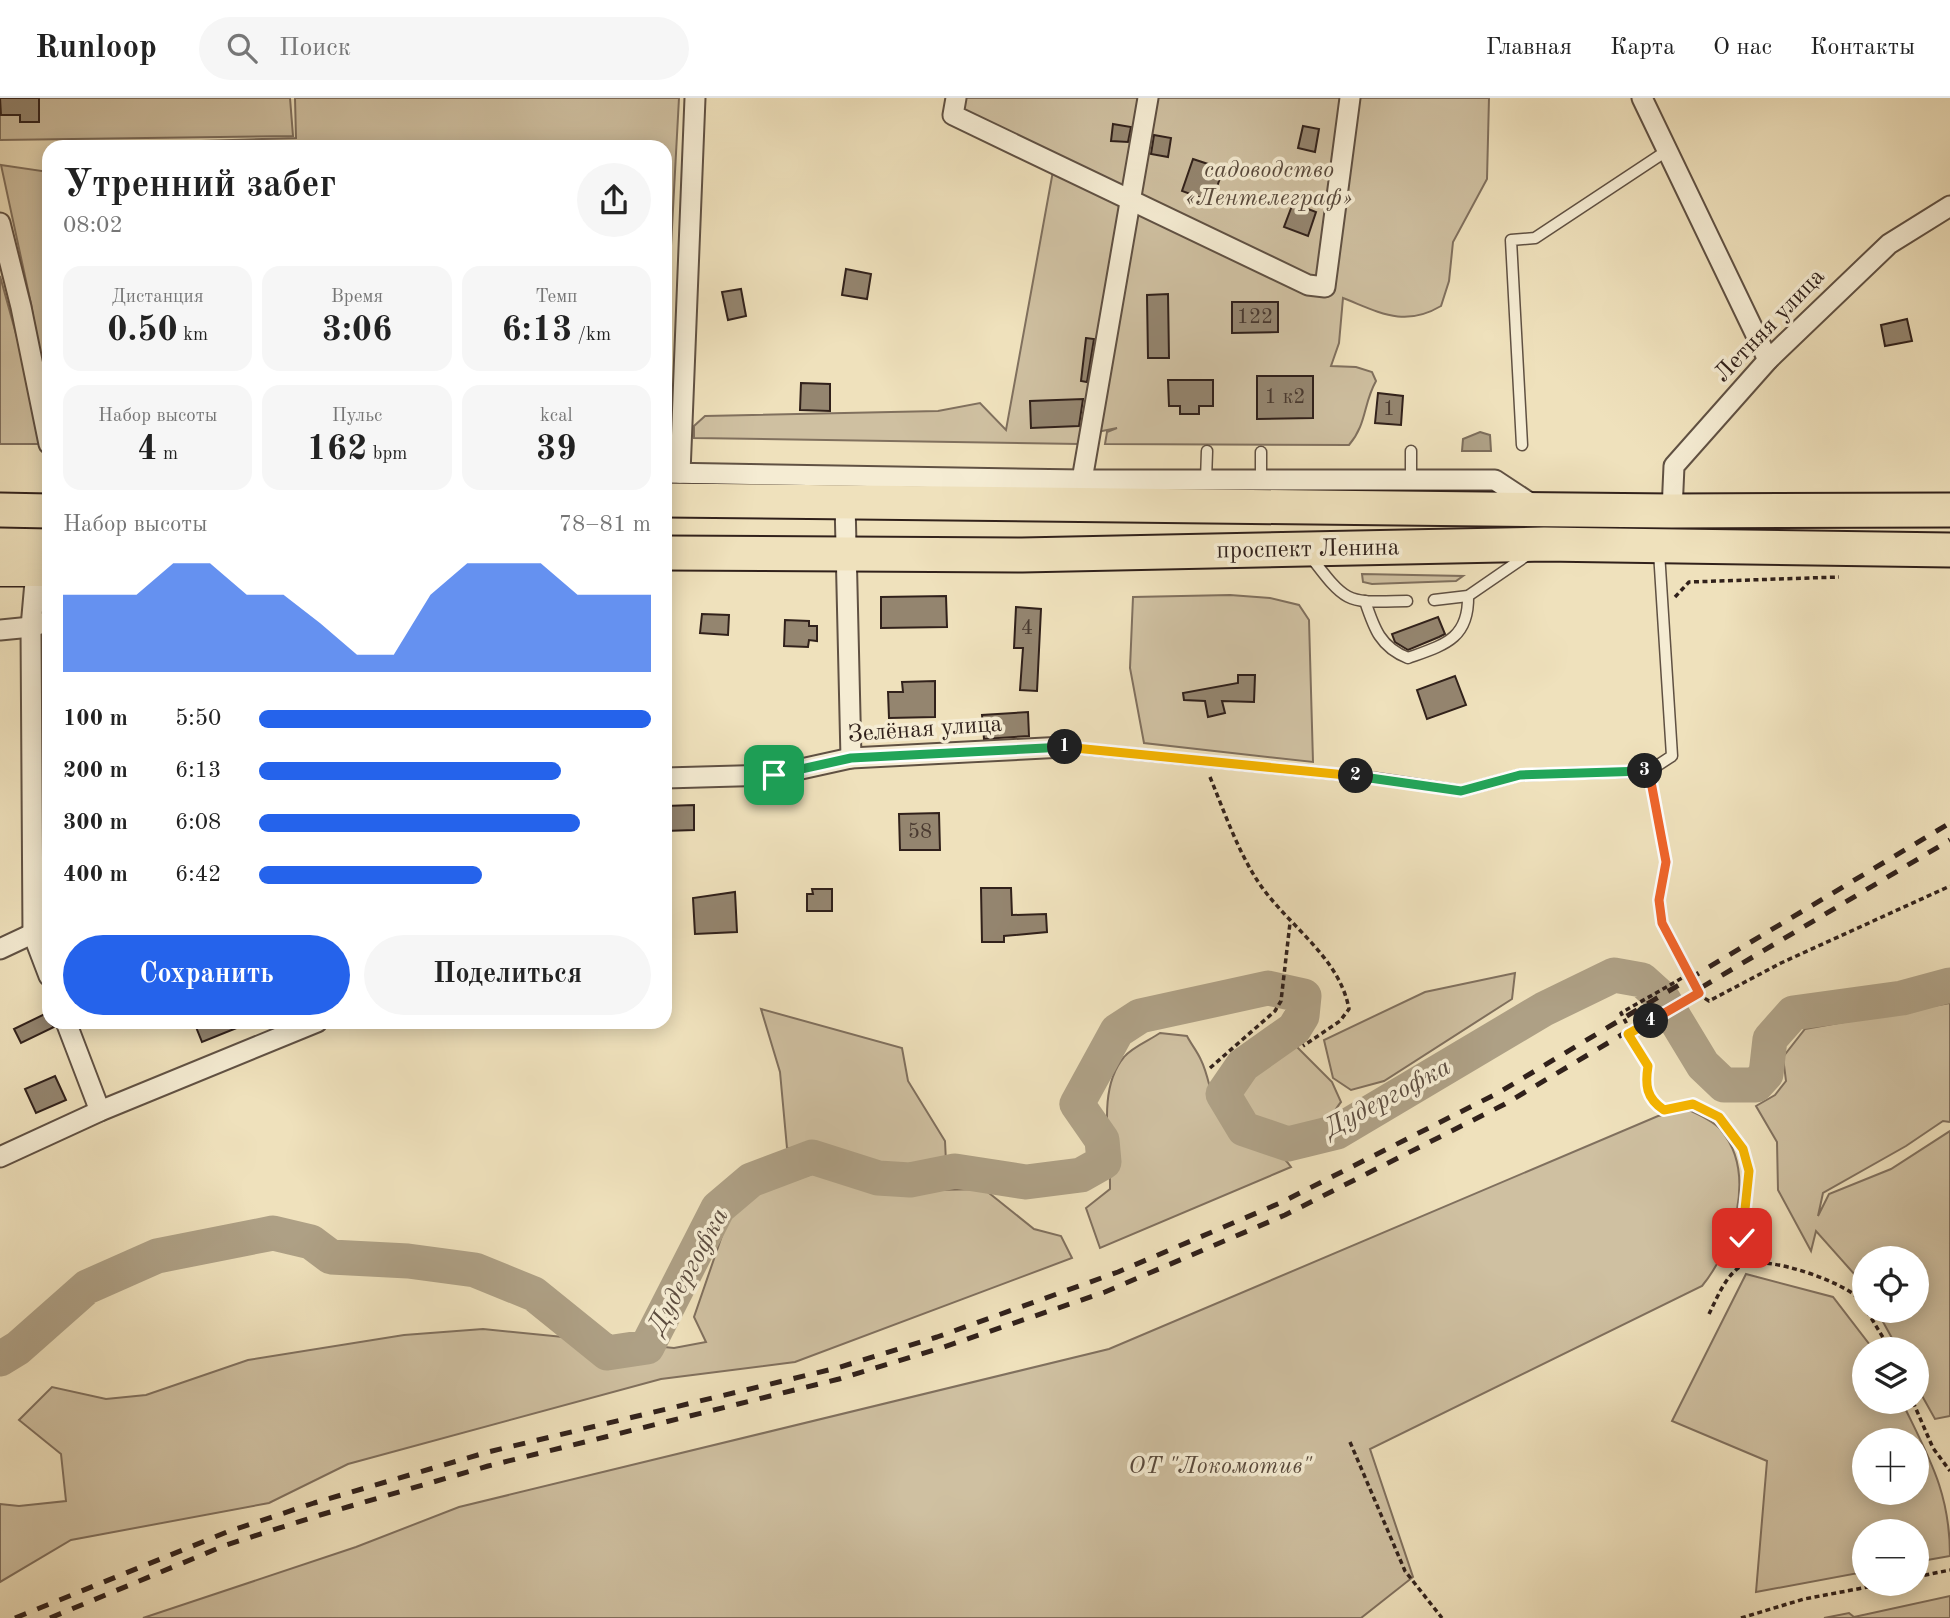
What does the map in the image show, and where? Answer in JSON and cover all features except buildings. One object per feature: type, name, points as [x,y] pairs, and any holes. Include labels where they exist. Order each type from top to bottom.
[{"type":"highway","name":"проспект Ленина","points":[[672,482],[845,502],[1672,511],[1950,510]]},
{"type":"highway","points":[[0,510],[42,511]]},
{"type":"highway","name":"проспект Ленина","points":[[672,553],[845,556],[1306,551],[1544,544],[1950,550]]},
{"type":"highway","points":[[0,545],[42,562]]},
{"type":"main road","points":[[0,570],[42,563]]},
{"type":"street","points":[[672,451],[695,98]]},
{"type":"street","points":[[1082,480],[1130,218],[1130,202],[1148,98]]},
{"type":"street","points":[[954,106],[1130,202],[1307,285],[1325,287],[1350,98]]},
{"type":"street","points":[[1642,98],[1768,360]]},
{"type":"street","name":"Летняя улица","points":[[1672,511],[1674,466],[1768,360],[1889,244],[1950,206]]},
{"type":"street","points":[[0,223],[42,410]]},
{"type":"street","points":[[672,482],[1495,480],[1540,510]]},
{"type":"street","points":[[845,502],[851,758]]},
{"type":"street","points":[[0,948],[41,930],[42,600]]},
{"type":"street","points":[[0,630],[40,624]]},
{"type":"street","name":"Зелёная улица","points":[[672,778],[774,775],[851,758],[1064,747]]},
{"type":"street","points":[[69,1029],[100,1111]]},
{"type":"street","points":[[0,1157],[100,1111],[300,1029]]},
{"type":"lane","points":[[1522,445],[1511,240],[1535,238],[1668,150]]},
{"type":"lane","points":[[1206,451],[1206,480]]},
{"type":"lane","points":[[1411,451],[1411,480]]},
{"type":"lane","points":[[1261,452],[1261,480]]},
{"type":"lane","points":[[1434,600],[1468,596],[1544,544]]},
{"type":"lane","points":[[1064,747],[1375,778],[1461,791],[1520,775],[1649,771],[1672,757],[1658,547]]},
{"type":"lane","points":[[1306,551],[1334,587],[1347,598],[1407,601]]},
{"type":"lane","points":[[1365,601],[1375,630],[1392,652],[1408,658],[1445,644],[1460,632],[1468,611],[1468,596]]},
{"type":"path","points":[[1663,598],[1674,598],[1689,582],[1839,577]]},
{"type":"path","points":[[1204,762],[1256,879],[1290,923],[1319,951],[1345,987],[1349,1009],[1340,1021],[1303,1046]]},
{"type":"path","points":[[1649,771],[1666,862],[1659,900],[1662,923],[1699,993],[1709,1001],[1781,963],[1950,886]]},
{"type":"path","points":[[1210,1068],[1275,1011],[1281,1001],[1290,923]]},
{"type":"path","points":[[1632,1032],[1621,1013],[1689,974]]},
{"type":"path","points":[[1699,993],[1628,1034],[1648,1066],[1646,1082],[1650,1098],[1664,1110],[1693,1104],[1719,1117],[1743,1149],[1749,1171],[1742,1238],[1744,1265]]},
{"type":"path","points":[[1709,1314],[1726,1283],[1744,1265],[1761,1263],[1828,1278],[1852,1293]]},
{"type":"path","points":[[1918,1414],[1933,1448],[1950,1471]]},
{"type":"path","points":[[1350,1442],[1405,1571],[1442,1618]]},
{"type":"path","points":[[1929,1574],[1950,1570]]},
{"type":"path","points":[[1741,1618],[1804,1598],[1852,1590]]},
{"type":"green space","points":[[0,98],[290,98],[293,136],[0,140]]},
{"type":"green space","points":[[295,98],[679,98],[672,227],[672,140],[233,140],[296,138]]},
{"type":"green space","name":"садоводство «Лентелеграф»","points":[[951,98],[1489,98],[1487,179],[1453,242],[1449,281],[1441,306],[1428,313],[1403,317],[1392,316],[1343,298],[1339,343],[1331,366],[1356,367],[1372,372],[1376,381],[1362,422],[1349,445],[1105,444],[1107,432],[1117,428],[1082,435],[1079,444],[694,438],[694,426],[705,416],[938,411],[980,403],[1006,430],[1053,171],[950,121]]},
{"type":"green space","points":[[1,165],[42,171],[42,367]]},
{"type":"green space","points":[[0,276],[39,417],[38,444],[0,444]]},
{"type":"green space","points":[[1362,574],[1463,576],[1456,581],[1372,584],[1363,582]]},
{"type":"green space","points":[[1230,595],[1270,598],[1299,605],[1309,620],[1313,762],[1144,743],[1130,668],[1133,597]]},
{"type":"green space","points":[[1515,973],[1512,999],[1384,1081],[1351,1090],[1333,1078],[1324,1040],[1425,992]]},
{"type":"green space","points":[[1950,1003],[1950,1122],[1943,1121],[1906,1146],[1823,1193],[1818,1216],[1829,1194],[1891,1169],[1950,1131],[1950,1416],[1935,1419],[1929,1408],[1929,1337],[1891,1337],[1884,1323],[1929,1323],[1929,1246],[1852,1246],[1852,1272],[1816,1231],[1811,1251],[1778,1190],[1777,1142],[1756,1106],[1775,1095],[1786,1081],[1783,1057],[1805,1029]]},
{"type":"green space","points":[[761,1009],[902,1048],[908,1081],[945,1141],[946,1162],[914,1172],[889,1172],[787,1148],[780,1072]]},
{"type":"green space","points":[[1160,1033],[1187,1036],[1201,1060],[1214,1103],[1227,1126],[1243,1138],[1276,1153],[1291,1167],[1100,1248],[1086,1208],[1110,1189],[1107,1120],[1110,1086],[1115,1071],[1127,1053]]},
{"type":"green space","points":[[1293,1043],[1332,1082],[1341,1102],[1321,1127],[1309,1132],[1284,1133],[1252,1117],[1237,1098],[1247,1076]]},
{"type":"green space","name":"ОТ \"Локомотив\"","points":[[1689,1110],[1721,1130],[1732,1147],[1738,1167],[1737,1210],[1732,1231],[1713,1270],[1702,1286],[1370,1449],[1413,1577],[1361,1618],[143,1618],[356,1547],[459,1507],[1109,1349],[1658,1116]]},
{"type":"green space","points":[[815,1173],[881,1191],[984,1189],[1034,1229],[1061,1236],[1072,1258],[795,1362],[661,1379],[348,1464],[269,1503],[71,1540],[0,1582],[0,1504],[19,1506],[66,1501],[61,1454],[19,1420],[52,1387],[106,1399],[146,1395],[248,1360],[404,1335],[483,1329],[674,1348],[706,1342],[694,1317],[727,1221],[746,1197]]},
{"type":"green space","points":[[1746,1274],[1833,1297],[1864,1337],[1852,1337],[1852,1414],[1908,1414],[1915,1428],[1852,1428],[1852,1505],[1929,1505],[1929,1458],[1942,1494],[1950,1556],[1929,1560],[1929,1519],[1852,1519],[1852,1574],[1756,1592],[1767,1461],[1672,1421]]},
{"type":"green space","points":[[1950,1596],[1950,1618],[1824,1618],[1849,1613],[1854,1617]]},
{"type":"shaded area","points":[[1480,432],[1490,435],[1491,451],[1462,451],[1463,439]]},
{"type":"waterway","name":"Дудергофка","points":[[0,1359],[18,1348],[87,1287],[157,1256],[273,1233],[311,1242],[331,1257],[408,1261],[475,1270],[534,1294],[607,1353],[647,1347],[718,1208],[751,1180],[812,1157],[878,1178],[910,1180],[955,1171],[1026,1182],[1081,1175],[1104,1162],[1102,1140],[1077,1104],[1117,1031],[1140,1016],[1268,988],[1304,996],[1302,1016],[1294,1029],[1243,1065],[1223,1094],[1244,1129],[1288,1144],[1337,1132],[1544,1009],[1614,975],[1642,980],[1663,999],[1703,1065],[1724,1085],[1756,1085],[1766,1074],[1770,1039],[1793,1013],[1902,998],[1950,985]]},
{"type":"railway","points":[[15,1618],[227,1532],[314,1503],[488,1452],[837,1368],[937,1337],[1118,1272],[1280,1203],[1498,1093],[1950,823]]},
{"type":"railway","points":[[50,1618],[226,1545],[320,1515],[488,1466],[839,1379],[941,1348],[1105,1292],[1285,1215],[1505,1104],[1950,840]]},
{"type":"route","points":[[774,775],[851,758],[1064,747],[1375,778],[1461,791],[1520,775],[1649,771],[1666,862],[1659,900],[1662,923],[1699,993],[1628,1034],[1648,1066],[1646,1082],[1650,1098],[1664,1110],[1693,1104],[1719,1117],[1743,1149],[1749,1171],[1749,1194],[1742,1238]]}]
